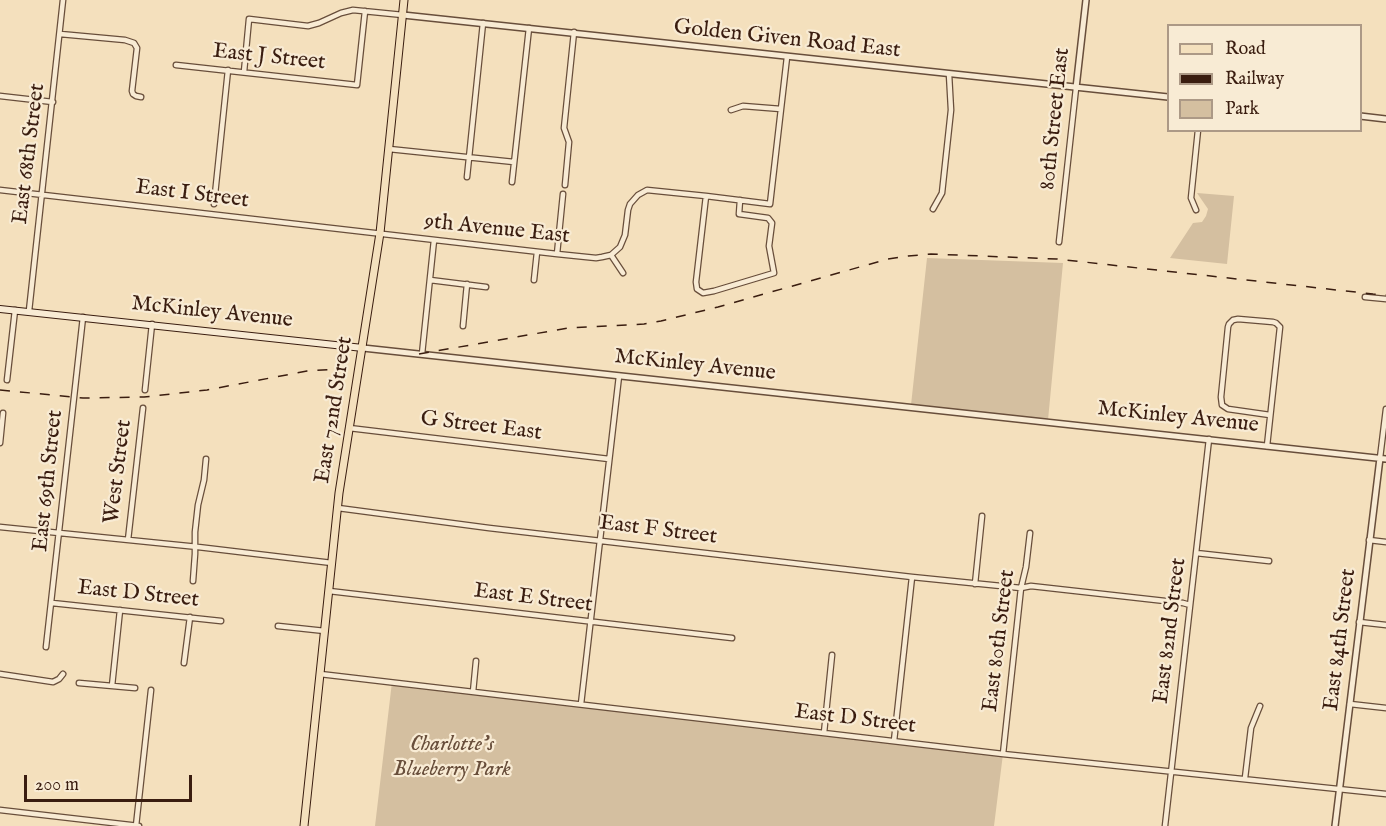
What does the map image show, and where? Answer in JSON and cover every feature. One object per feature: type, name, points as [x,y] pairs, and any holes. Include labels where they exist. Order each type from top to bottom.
[{"type":"main road","name":"East 72nd Street","points":[[304,826],[338,508],[380,233],[404,0]]},
{"type":"main road","name":"McKinley Avenue","points":[[0,309],[363,348]]},
{"type":"street","name":"East 68th Street","points":[[29,311],[63,0]]},
{"type":"street","name":"80th Street East","points":[[1059,242],[1086,0]]},
{"type":"street","points":[[244,72],[249,19],[308,26],[353,10],[403,15]]},
{"type":"street","name":"East J Street","points":[[176,64],[357,85],[364,11]]},
{"type":"street","name":"Golden Given Road East","points":[[403,15],[1167,97]]},
{"type":"street","points":[[466,177],[483,23]]},
{"type":"street","points":[[512,182],[529,28]]},
{"type":"street","points":[[564,185],[569,142],[564,128],[574,32]]},
{"type":"street","points":[[60,34],[125,40],[134,43],[137,48],[132,91],[133,94],[141,97]]},
{"type":"street","points":[[623,273],[611,255],[623,241],[628,210],[633,200],[647,190],[770,204],[787,57]]},
{"type":"street","points":[[214,204],[228,70]]},
{"type":"street","points":[[933,209],[942,192],[951,110],[949,74]]},
{"type":"street","points":[[0,96],[53,102]]},
{"type":"street","points":[[730,110],[743,106],[781,109]]},
{"type":"street","points":[[1362,116],[1386,119]]},
{"type":"street","points":[[1196,210],[1191,198],[1198,132]]},
{"type":"street","points":[[388,150],[514,162]]},
{"type":"street","name":"East I Street","points":[[0,190],[380,233]]},
{"type":"street","points":[[557,254],[563,194]]},
{"type":"street","points":[[706,196],[696,277],[698,291],[703,293],[774,273],[769,246],[772,223],[768,218],[739,214],[740,200]]},
{"type":"street","name":"9th Avenue East","points":[[380,233],[596,258],[611,255]]},
{"type":"street","points":[[422,354],[435,240]]},
{"type":"street","points":[[534,280],[537,252]]},
{"type":"street","points":[[430,280],[486,287]]},
{"type":"street","points":[[463,326],[467,284]]},
{"type":"street","points":[[1365,297],[1386,299]]},
{"type":"street","points":[[7,380],[15,310]]},
{"type":"street","name":"East 69th Street","points":[[46,647],[83,317]]},
{"type":"street","points":[[1268,446],[1281,332],[1279,325],[1273,322],[1238,319],[1231,322],[1228,327],[1222,405],[1228,410],[1270,415]]},
{"type":"street","name":"West Street","points":[[145,390],[152,324]]},
{"type":"street","name":"McKinley Avenue","points":[[363,348],[1383,459]]},
{"type":"street","points":[[581,704],[619,376]]},
{"type":"street","name":"West Street","points":[[128,540],[143,408]]},
{"type":"street","points":[[1383,459],[1386,409]]},
{"type":"street","points":[[0,443],[3,412]]},
{"type":"street","name":"G Street East","points":[[349,428],[609,459]]},
{"type":"street","name":"East 82nd Street","points":[[1165,826],[1209,439]]},
{"type":"street","points":[[193,581],[198,505],[206,459]]},
{"type":"street","name":"East 84th Street","points":[[1335,826],[1369,540],[1383,459]]},
{"type":"street","name":"East F Street","points":[[338,508],[912,577],[1021,588],[1031,586],[1190,605]]},
{"type":"street","points":[[975,584],[982,516]]},
{"type":"street","points":[[0,526],[332,563]]},
{"type":"street","name":"East 80th Street","points":[[1002,754],[1021,588],[1030,532]]},
{"type":"street","points":[[1369,540],[1386,542]]},
{"type":"street","points":[[1196,553],[1269,561]]},
{"type":"street","points":[[894,741],[912,577]]},
{"type":"street","name":"East E Street","points":[[329,591],[732,638]]},
{"type":"street","name":"East D Street","points":[[52,603],[221,621]]},
{"type":"street","points":[[112,686],[120,610]]},
{"type":"street","points":[[184,663],[190,617]]},
{"type":"street","points":[[1359,622],[1386,625]]},
{"type":"street","points":[[278,626],[325,631]]},
{"type":"street","points":[[824,733],[832,655]]},
{"type":"street","points":[[473,692],[476,661]]},
{"type":"street","points":[[0,675],[53,682],[63,674]]},
{"type":"street","name":"East D Street","points":[[320,674],[1002,754],[1386,794]]},
{"type":"street","points":[[79,683],[135,688]]},
{"type":"street","points":[[0,810],[138,826],[152,690]]},
{"type":"street","points":[[1350,704],[1386,708]]},
{"type":"street","points":[[1245,778],[1251,728],[1260,706]]},
{"type":"green space","points":[[1197,193],[1234,196],[1227,264],[1170,258],[1193,223],[1202,222],[1206,216],[1208,209]]},
{"type":"green space","points":[[927,258],[1063,263],[1048,420],[911,405]]},
{"type":"green space","name":"Charlotte's Blueberry Park","points":[[392,682],[1003,754],[994,826],[375,826]]},
{"type":"railway","points":[[419,354],[568,328],[661,321],[888,259],[931,254],[1057,259],[1386,295]]},
{"type":"railway","points":[[0,390],[83,398],[144,397],[207,390],[307,371],[337,369]]}]
